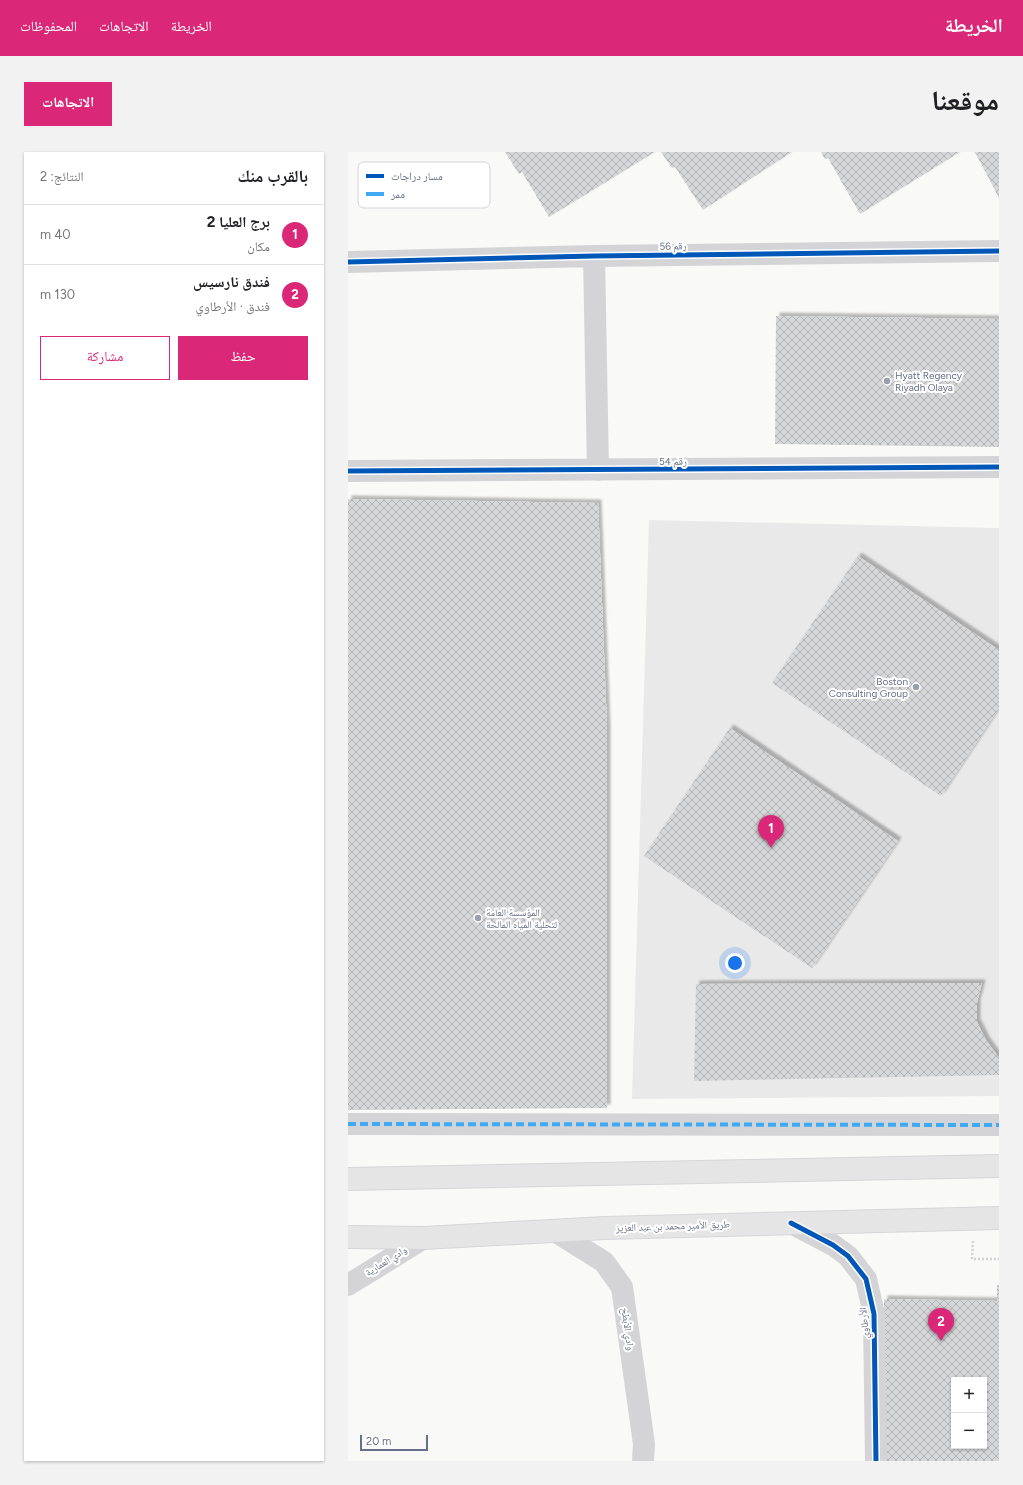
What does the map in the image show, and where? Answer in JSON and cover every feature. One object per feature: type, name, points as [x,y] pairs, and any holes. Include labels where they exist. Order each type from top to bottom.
[{"type":"main road","points":[[349,1179],[999,1166]]},
{"type":"main road","name":"طريق الأمير محمد بن عبد العزيز","points":[[348,1237],[424,1238],[554,1230],[791,1222],[999,1218]]},
{"type":"street","name":"رقم 56","points":[[348,262],[594,256],[999,252]]},
{"type":"street","points":[[594,256],[598,470]]},
{"type":"street","name":"رقم 54","points":[[348,471],[999,467]]},
{"type":"street","points":[[348,1124],[999,1125]]},
{"type":"street","name":"الأرطاوي","points":[[791,1222],[833,1245],[848,1256],[866,1279],[874,1314],[876,1461]]},
{"type":"street","name":"وادي الأبطح","points":[[554,1230],[604,1262],[622,1287],[644,1444],[643,1461]]},
{"type":"street","name":"وادي العمارية","points":[[348,1285],[424,1238]]},
{"type":"path","points":[[974,1235],[972,1259],[999,1259]]},
{"type":"shaded area","points":[[649,520],[999,528],[999,1096],[632,1099]]},
{"type":"building","points":[[505,152],[655,152],[549,217],[522,172],[519,174]]},
{"type":"building","points":[[661,152],[792,152],[703,210],[675,167],[672,168]]},
{"type":"building","points":[[821,152],[960,152],[860,214],[828,158],[825,159]]},
{"type":"building","points":[[974,152],[999,152],[999,198],[977,156]]},
{"type":"building","name":"Hyatt Regency Riyadh Olaya","points":[[776,316],[999,319],[999,447],[775,444]]},
{"type":"building","name":"المؤسسة العامة لتحلية المياه المالحة","points":[[348,499],[598,503],[607,728],[607,1108],[348,1110]]},
{"type":"building","points":[[858,556],[999,650],[999,708],[941,796],[772,683]]},
{"type":"building","points":[[730,728],[898,841],[812,968],[644,856]]},
{"type":"building","points":[[982,983],[977,1003],[977,1022],[986,1040],[999,1058],[999,1075],[694,1081],[696,984]]},
{"type":"building","points":[[997,1285],[999,1285],[999,1461],[881,1461],[884,1299],[997,1301]]},
{"type":"marked path","points":[[348,1124],[999,1125]]},
{"type":"cycle path","points":[[348,262],[594,256],[999,251]]},
{"type":"cycle path","points":[[348,471],[999,467]]},
{"type":"cycle path","points":[[791,1223],[833,1245],[848,1256],[866,1279],[874,1314],[876,1461]]},
{"type":"place","name":"Hyatt Regency Riyadh Olaya","points":[[887,381]]},
{"type":"place","name":"Boston Consulting Group","points":[[916,687]]},
{"type":"place","name":"برج العليا 2","points":[[771,848]]},
{"type":"place","name":"المؤسسة العامة لتحلية المياه المالحة","points":[[478,918]]},
{"type":"place","name":"فندق نارسيس","points":[[941,1341]]}]
